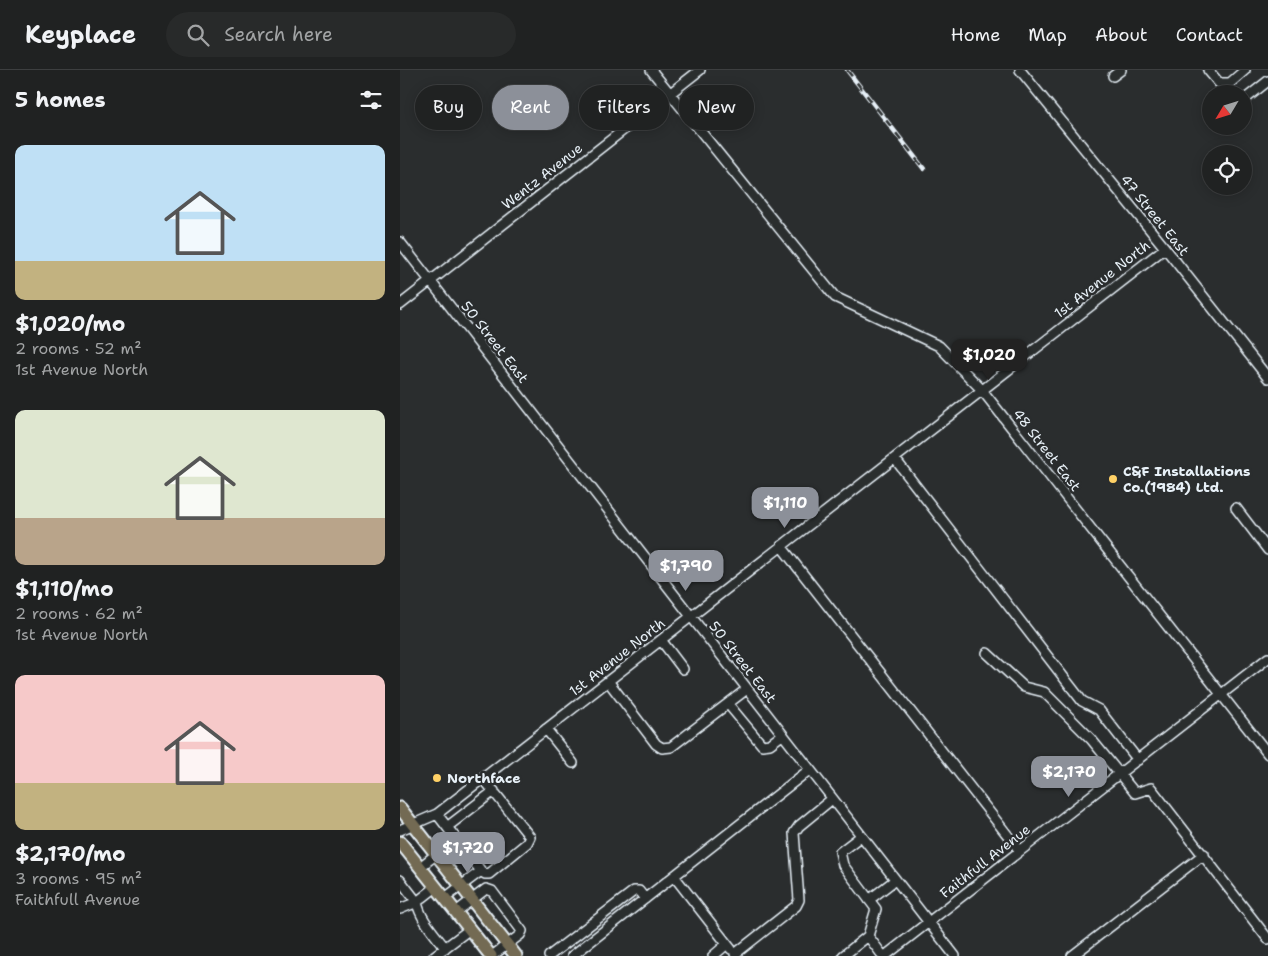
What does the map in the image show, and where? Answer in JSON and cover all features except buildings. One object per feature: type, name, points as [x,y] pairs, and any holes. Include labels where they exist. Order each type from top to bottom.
[{"type":"main road","points":[[400,808],[516,956]]},
{"type":"main road","points":[[400,842],[491,956]]},
{"type":"street","name":"48 Street East","points":[[651,70],[662,85]]},
{"type":"street","name":"Wentz Avenue","points":[[669,94],[700,70]]},
{"type":"street","name":"47 Street East","points":[[1020,70],[1268,378]]},
{"type":"street","points":[[1113,76],[1121,70]]},
{"type":"street","points":[[1208,70],[1219,83],[1230,83],[1246,70]]},
{"type":"street","points":[[1252,94],[1268,81]]},
{"type":"street","name":"48 Street East","points":[[669,94],[836,297],[939,346],[982,390],[1268,754]]},
{"type":"street","name":"Wentz Avenue","points":[[400,305],[623,130]]},
{"type":"street","name":"50 Street East","points":[[400,242],[746,689],[956,956]]},
{"type":"street","name":"1st Avenue North","points":[[400,830],[437,814],[1165,248]]},
{"type":"street","points":[[894,459],[1082,701],[1100,710],[1138,760]]},
{"type":"street","points":[[1236,508],[1268,550]]},
{"type":"street","points":[[781,546],[1020,851]]},
{"type":"street","points":[[661,640],[683,669]]},
{"type":"street","points":[[987,653],[1024,687],[1044,692],[1091,739],[1135,793],[1151,788],[1268,939]]},
{"type":"street","name":"Faithfull Avenue","points":[[884,956],[1268,658]]},
{"type":"street","points":[[608,681],[656,744],[662,748],[672,747],[746,689]]},
{"type":"street","points":[[728,704],[762,745],[770,744],[782,734]]},
{"type":"street","points":[[546,729],[573,764]]},
{"type":"street","points":[[572,956],[810,770]]},
{"type":"street","points":[[437,814],[481,871],[484,874],[488,874],[530,840],[530,838],[483,778]]},
{"type":"street","points":[[448,827],[494,791]]},
{"type":"street","points":[[674,876],[736,955],[796,906],[799,894],[794,833],[799,826],[832,799]]},
{"type":"street","points":[[843,956],[868,936],[876,909],[842,865],[840,852],[861,836]]},
{"type":"street","points":[[420,867],[456,839]]},
{"type":"street","points":[[1072,956],[1204,854]]},
{"type":"street","points":[[445,898],[481,871]]},
{"type":"street","points":[[400,880],[417,902],[418,910],[445,948]]},
{"type":"street","points":[[869,900],[895,880]]},
{"type":"street","points":[[400,909],[417,902],[436,887]]},
{"type":"street","points":[[456,912],[486,890],[492,891],[522,931],[520,935],[491,956]]},
{"type":"street","points":[[549,956],[634,891],[639,892],[645,898]]},
{"type":"street","points":[[434,956],[470,929]]},
{"type":"street","points":[[868,936],[884,956]]},
{"type":"street","points":[[713,956],[727,944]]},
{"type":"railway","points":[[847,70],[924,169]]},
{"type":"place","name":"C&F Installations Co.(1984) Ltd.","points":[[1113,479]]},
{"type":"place","name":"Northface","points":[[437,778]]}]
